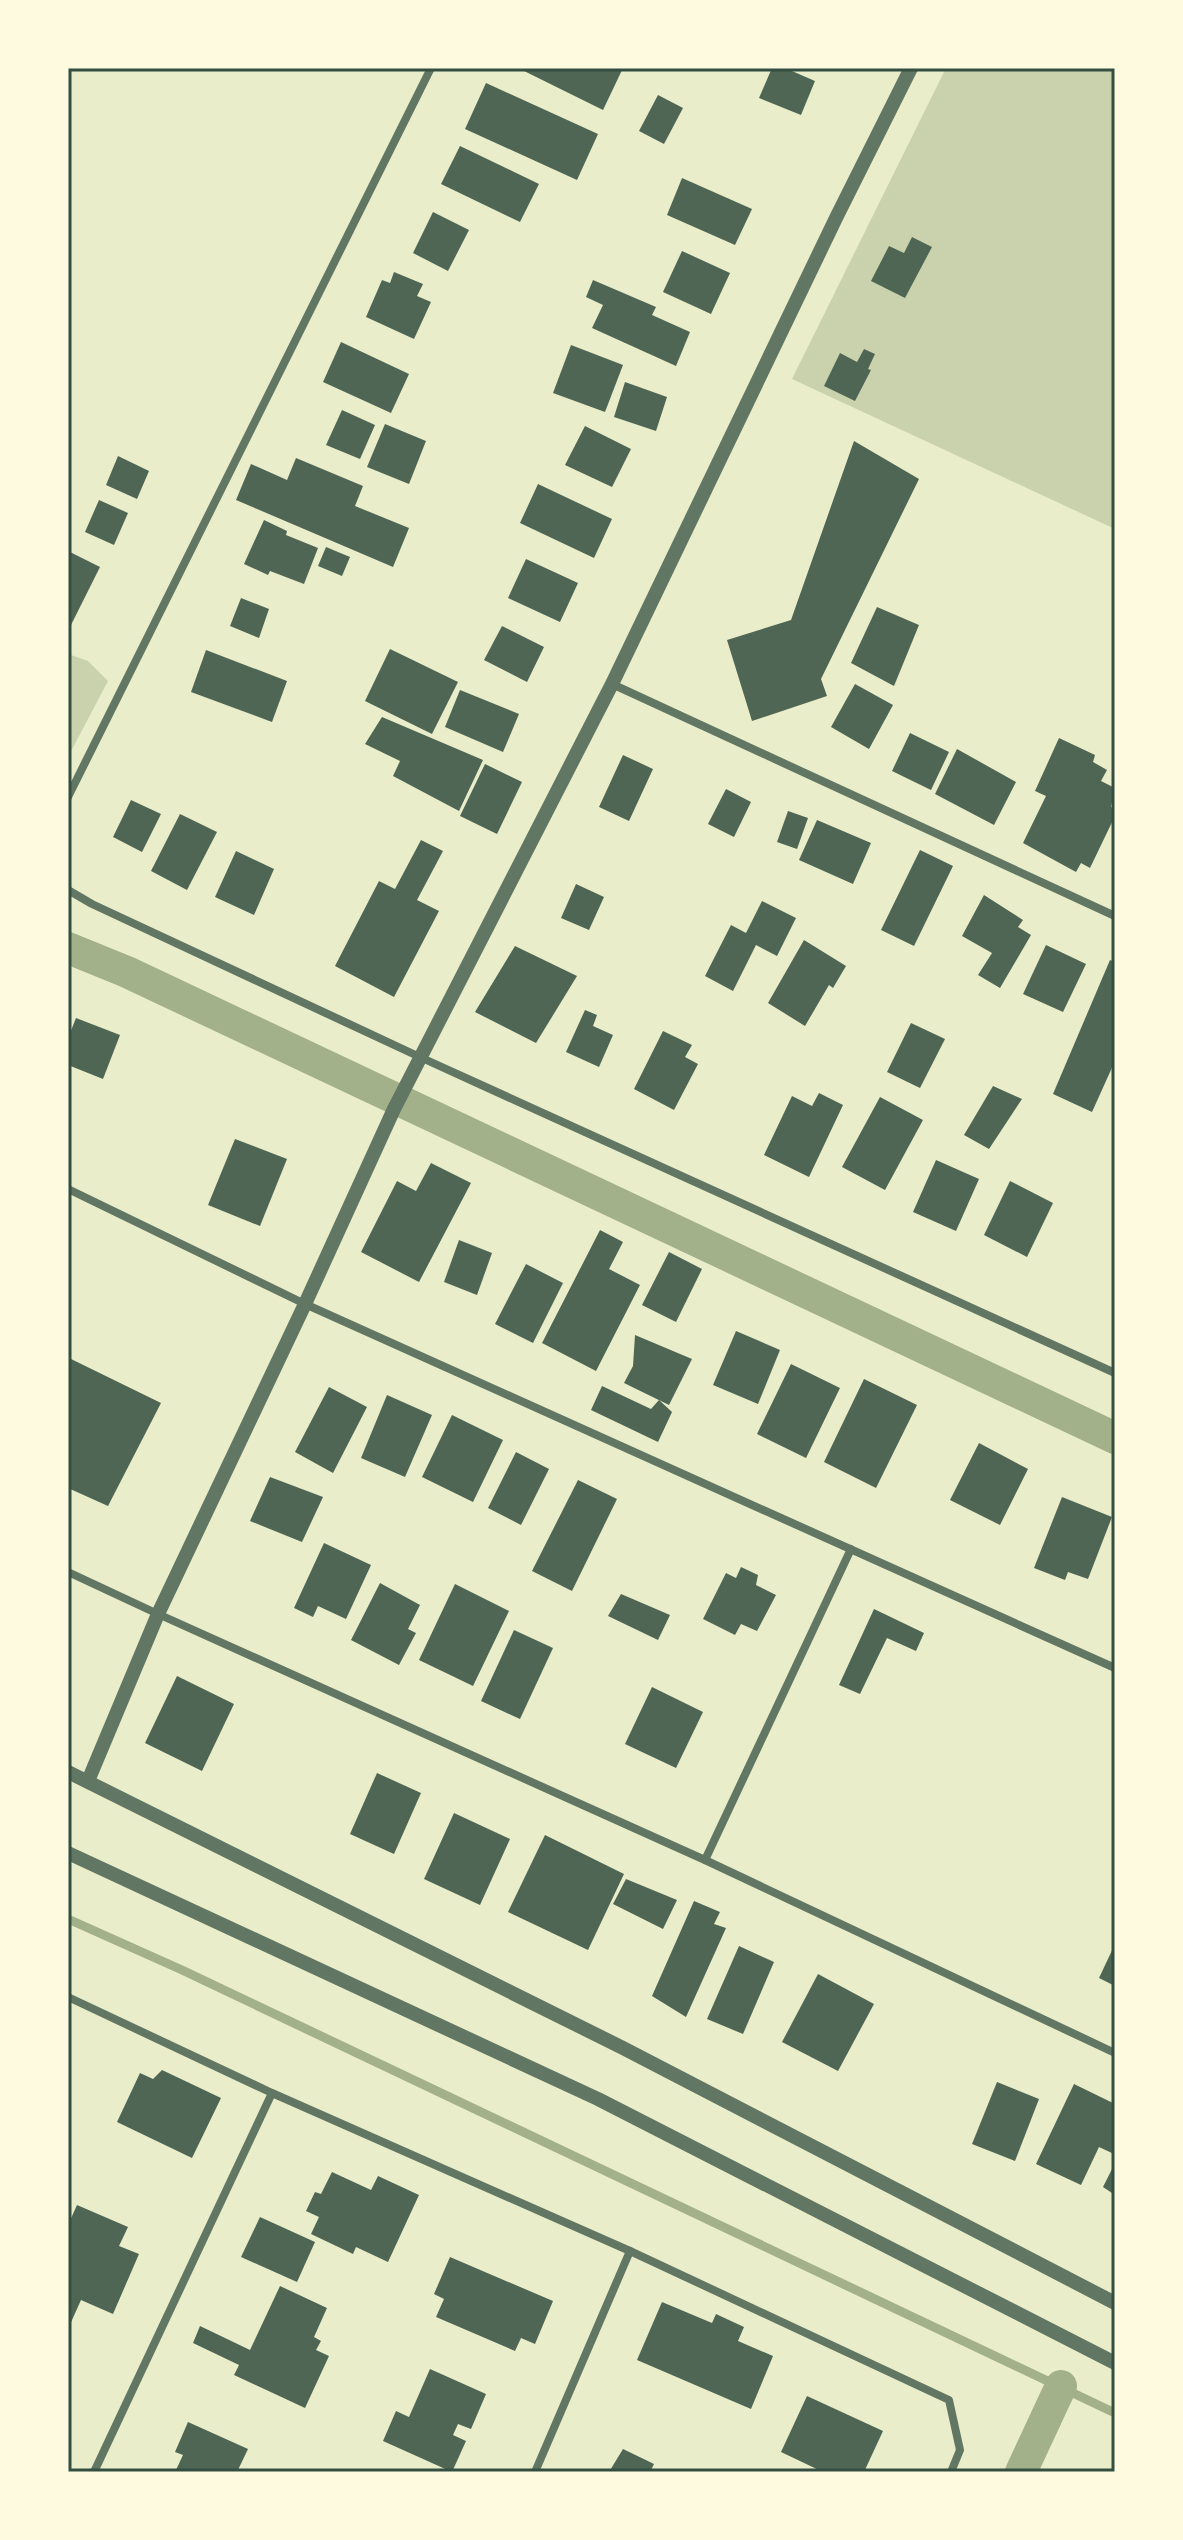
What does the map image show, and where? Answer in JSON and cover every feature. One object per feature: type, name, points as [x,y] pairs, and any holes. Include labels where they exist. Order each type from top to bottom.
[{"type":"street","points":[[68,797],[431,68]]},
{"type":"street","points":[[88,1781],[158,1614],[394,1109],[612,684],[911,68]]},
{"type":"street","points":[[612,684],[1115,916]]},
{"type":"street","points":[[68,890],[422,1058],[1115,1373]]},
{"type":"street","points":[[68,1189],[305,1304],[1115,1668]]},
{"type":"street","points":[[705,1860],[851,1549]]},
{"type":"street","points":[[68,1572],[705,1860],[1115,2053]]},
{"type":"street","points":[[68,1772],[623,2048],[1115,2303]]},
{"type":"street","points":[[68,1853],[598,2099],[1115,2363]]},
{"type":"street","points":[[68,1997],[272,2093],[630,2251],[949,2400],[960,2450],[951,2472]]},
{"type":"street","points":[[94,2472],[272,2093]]},
{"type":"street","points":[[535,2472],[630,2251]]},
{"type":"green space","points":[[946,68],[1115,68],[1115,529],[792,379]]},
{"type":"green space","points":[[68,654],[88,661],[108,681],[68,757]]},
{"type":"building","points":[[518,68],[623,68],[603,110]]},
{"type":"building","points":[[772,68],[785,68],[815,81],[801,115],[759,98]]},
{"type":"building","points":[[486,83],[598,134],[577,180],[465,129]]},
{"type":"building","points":[[658,95],[683,108],[664,144],[639,131]]},
{"type":"building","points":[[460,146],[539,184],[520,222],[441,184]]},
{"type":"building","points":[[682,178],[752,209],[735,245],[667,215]]},
{"type":"building","points":[[433,212],[469,230],[448,271],[413,253]]},
{"type":"building","points":[[912,237],[932,247],[905,298],[871,281],[889,246],[904,253]]},
{"type":"building","points":[[682,251],[730,273],[711,314],[663,292]]},
{"type":"building","points":[[394,272],[423,284],[417,296],[431,302],[414,339],[366,317],[382,280],[390,283]]},
{"type":"building","points":[[593,280],[656,307],[652,315],[690,332],[676,366],[592,328],[603,305],[586,297]]},
{"type":"building","points":[[341,342],[409,374],[391,413],[323,382]]},
{"type":"building","points":[[571,345],[623,365],[605,412],[553,393]]},
{"type":"building","points":[[864,349],[875,354],[868,369],[871,370],[855,401],[824,386],[840,353],[857,362]]},
{"type":"building","points":[[625,382],[667,397],[656,431],[614,417]]},
{"type":"building","points":[[342,410],[375,425],[360,459],[326,445]]},
{"type":"building","points":[[385,424],[426,441],[409,484],[367,467]]},
{"type":"building","points":[[585,426],[631,449],[612,487],[565,465]]},
{"type":"building","points":[[854,441],[919,479],[821,679],[827,696],[752,721],[727,640],[791,620]]},
{"type":"building","points":[[118,456],[149,471],[137,499],[106,485]]},
{"type":"building","points":[[296,458],[363,486],[355,506],[409,528],[393,567],[236,500],[251,464],[287,480]]},
{"type":"building","points":[[538,484],[612,519],[594,558],[520,523]]},
{"type":"building","points":[[99,500],[128,513],[114,545],[85,532]]},
{"type":"building","points":[[264,520],[287,531],[286,535],[318,548],[304,584],[270,571],[268,575],[244,564]]},
{"type":"building","points":[[326,547],[350,557],[342,576],[318,566]]},
{"type":"building","points":[[68,551],[100,567],[68,631]]},
{"type":"building","points":[[526,559],[578,583],[560,622],[508,598]]},
{"type":"building","points":[[241,598],[269,609],[259,638],[230,626]]},
{"type":"building","points":[[877,607],[919,625],[894,686],[851,663]]},
{"type":"building","points":[[502,626],[544,647],[527,682],[484,660]]},
{"type":"building","points":[[390,649],[458,682],[432,734],[365,701]]},
{"type":"building","points":[[206,650],[287,681],[272,722],[191,692]]},
{"type":"building","points":[[855,684],[893,705],[869,749],[831,727]]},
{"type":"building","points":[[460,690],[519,714],[503,752],[445,727]]},
{"type":"building","points":[[382,717],[483,760],[459,811],[393,776],[400,761],[365,744]]},
{"type":"building","points":[[910,733],[949,752],[931,790],[892,771]]},
{"type":"building","points":[[1059,738],[1095,755],[1093,762],[1107,770],[1101,781],[1115,788],[1111,807],[1115,809],[1115,816],[1090,868],[1081,863],[1076,872],[1023,843],[1046,796],[1035,791]]},
{"type":"building","points":[[957,749],[1016,782],[994,825],[935,794]]},
{"type":"building","points":[[623,755],[653,769],[629,821],[599,807]]},
{"type":"building","points":[[485,764],[522,782],[497,834],[460,816]]},
{"type":"building","points":[[726,789],[751,802],[734,837],[708,824]]},
{"type":"building","points":[[131,800],[161,814],[142,852],[113,837]]},
{"type":"building","points":[[788,811],[808,818],[797,849],[777,842]]},
{"type":"building","points":[[180,814],[217,832],[187,890],[151,871]]},
{"type":"building","points":[[817,820],[871,843],[853,884],[799,860]]},
{"type":"building","points":[[421,840],[443,851],[417,900],[439,911],[394,997],[335,966],[379,881],[395,889]]},
{"type":"building","points":[[920,850],[953,866],[914,946],[881,930]]},
{"type":"building","points":[[236,851],[274,869],[254,915],[215,897]]},
{"type":"building","points":[[576,884],[604,897],[589,930],[561,918]]},
{"type":"building","points":[[984,895],[1023,920],[1018,927],[1031,935],[1000,988],[978,975],[992,953],[962,936]]},
{"type":"building","points":[[762,901],[796,918],[777,956],[756,945],[733,991],[705,976],[731,925],[746,933]]},
{"type":"building","points":[[804,940],[846,966],[833,988],[829,985],[805,1026],[768,1003]]},
{"type":"building","points":[[1046,945],[1086,964],[1063,1012],[1023,994]]},
{"type":"building","points":[[515,946],[577,976],[536,1043],[475,1012]]},
{"type":"building","points":[[1110,960],[1115,962],[1115,1061],[1092,1112],[1053,1094]]},
{"type":"building","points":[[585,1010],[597,1015],[593,1026],[613,1035],[599,1067],[566,1052]]},
{"type":"building","points":[[76,1018],[120,1035],[103,1079],[68,1065],[68,1038]]},
{"type":"building","points":[[911,1023],[945,1039],[920,1088],[887,1072]]},
{"type":"building","points":[[663,1031],[692,1045],[685,1057],[698,1064],[674,1110],[634,1089]]},
{"type":"building","points":[[993,1086],[1022,1099],[989,1149],[964,1135]]},
{"type":"building","points":[[819,1093],[843,1105],[809,1177],[764,1155],[792,1096],[812,1106]]},
{"type":"building","points":[[880,1097],[923,1120],[885,1190],[842,1167]]},
{"type":"building","points":[[235,1139],[287,1159],[260,1226],[208,1205]]},
{"type":"building","points":[[936,1160],[979,1179],[956,1231],[913,1212]]},
{"type":"building","points":[[431,1163],[471,1183],[419,1282],[361,1252],[397,1181],[416,1191]]},
{"type":"building","points":[[1010,1181],[1053,1203],[1027,1257],[984,1235]]},
{"type":"building","points":[[600,1230],[623,1242],[609,1269],[640,1285],[596,1371],[542,1343]]},
{"type":"building","points":[[459,1240],[492,1253],[477,1295],[444,1282]]},
{"type":"building","points":[[669,1252],[702,1269],[676,1322],[642,1305]]},
{"type":"building","points":[[526,1264],[563,1283],[533,1343],[495,1324]]},
{"type":"building","points":[[736,1331],[780,1350],[758,1404],[713,1385]]},
{"type":"building","points":[[635,1335],[692,1359],[669,1405],[624,1383],[633,1366]]},
{"type":"building","points":[[69,1358],[161,1403],[108,1506],[68,1488]]},
{"type":"building","points":[[791,1364],[840,1388],[806,1458],[757,1434]]},
{"type":"building","points":[[864,1379],[917,1405],[876,1488],[824,1462]]},
{"type":"building","points":[[602,1386],[651,1409],[659,1400],[672,1412],[658,1442],[591,1410]]},
{"type":"building","points":[[329,1387],[367,1407],[333,1473],[295,1452]]},
{"type":"building","points":[[387,1395],[432,1415],[405,1477],[361,1458]]},
{"type":"building","points":[[452,1415],[503,1440],[473,1502],[422,1477]]},
{"type":"building","points":[[979,1443],[1028,1469],[1000,1525],[950,1500]]},
{"type":"building","points":[[516,1452],[549,1469],[521,1525],[488,1508]]},
{"type":"building","points":[[270,1477],[323,1497],[302,1542],[250,1521]]},
{"type":"building","points":[[578,1480],[617,1499],[572,1591],[532,1571]]},
{"type":"building","points":[[1062,1497],[1112,1517],[1088,1579],[1068,1572],[1065,1580],[1034,1568]]},
{"type":"building","points":[[324,1543],[371,1565],[346,1619],[318,1606],[313,1617],[294,1608]]},
{"type":"building","points":[[741,1567],[758,1575],[756,1585],[776,1595],[757,1631],[741,1624],[735,1635],[703,1619],[726,1573],[736,1578]]},
{"type":"building","points":[[380,1583],[420,1605],[408,1629],[416,1633],[399,1665],[351,1640]]},
{"type":"building","points":[[455,1584],[509,1611],[473,1686],[419,1660]]},
{"type":"building","points":[[621,1594],[670,1615],[658,1640],[608,1616]]},
{"type":"building","points":[[874,1609],[924,1633],[916,1651],[887,1638],[860,1694],[839,1685]]},
{"type":"building","points":[[514,1630],[553,1648],[520,1719],[481,1701]]},
{"type":"building","points":[[177,1676],[234,1704],[202,1771],[145,1743]]},
{"type":"building","points":[[652,1687],[703,1712],[676,1768],[625,1744]]},
{"type":"building","points":[[377,1773],[421,1793],[394,1854],[350,1834]]},
{"type":"building","points":[[454,1813],[510,1839],[480,1905],[424,1879]]},
{"type":"building","points":[[545,1835],[624,1874],[588,1950],[508,1912]]},
{"type":"building","points":[[626,1879],[677,1900],[663,1929],[613,1904]]},
{"type":"building","points":[[694,1901],[720,1912],[714,1924],[726,1928],[686,2017],[652,1996]]},
{"type":"building","points":[[1115,1944],[1115,1986],[1099,1978]]},
{"type":"building","points":[[739,1946],[774,1962],[743,2034],[707,2019]]},
{"type":"building","points":[[818,1974],[874,2004],[838,2071],[782,2042]]},
{"type":"building","points":[[162,2070],[221,2098],[192,2158],[117,2122],[140,2073],[153,2079]]},
{"type":"building","points":[[997,2082],[1039,2099],[1015,2161],[972,2144]]},
{"type":"building","points":[[1074,2084],[1115,2104],[1115,2152],[1099,2147],[1081,2185],[1036,2164]]},
{"type":"building","points":[[1115,2163],[1115,2195],[1103,2187]]},
{"type":"building","points":[[332,2172],[371,2190],[378,2176],[419,2195],[388,2262],[356,2247],[353,2254],[311,2234],[319,2217],[306,2211],[315,2192],[321,2194]]},
{"type":"building","points":[[77,2205],[128,2227],[119,2246],[139,2254],[113,2314],[81,2300],[68,2329],[68,2225]]},
{"type":"building","points":[[260,2217],[315,2242],[297,2282],[241,2257]]},
{"type":"building","points":[[450,2257],[553,2301],[535,2344],[521,2338],[515,2351],[436,2317],[444,2299],[434,2294]]},
{"type":"building","points":[[280,2286],[327,2308],[314,2337],[321,2341],[316,2350],[329,2356],[305,2408],[234,2375],[239,2365],[193,2343],[200,2326],[250,2350]]},
{"type":"building","points":[[662,2302],[712,2323],[716,2314],[744,2327],[738,2341],[773,2356],[751,2409],[637,2360]]},
{"type":"building","points":[[430,2369],[486,2394],[471,2429],[458,2424],[453,2435],[466,2441],[452,2472],[383,2441],[396,2411],[409,2417]]},
{"type":"building","points":[[807,2396],[883,2431],[864,2472],[823,2472],[781,2452]]},
{"type":"building","points":[[188,2422],[248,2449],[237,2472],[175,2472],[183,2455],[175,2452]]},
{"type":"building","points":[[623,2449],[654,2464],[650,2472],[609,2472]]},
{"type":"waterway","points":[[68,948],[127,972],[1115,1438]]},
{"type":"waterway","points":[[68,1919],[182,1970],[1115,2413]]},
{"type":"waterway","points":[[1021,2472],[1061,2386]]}]
